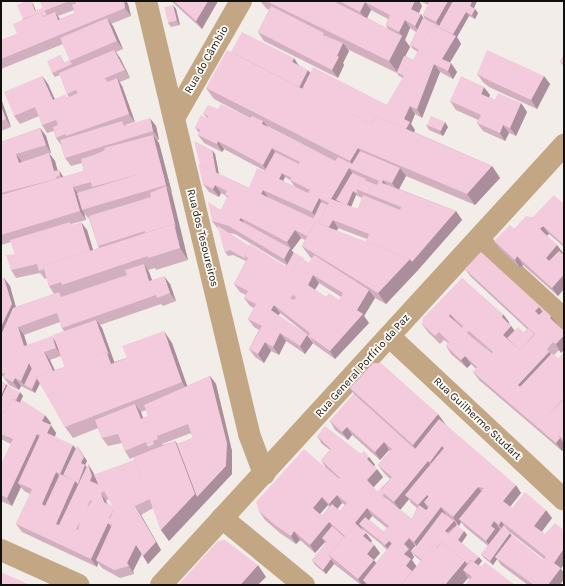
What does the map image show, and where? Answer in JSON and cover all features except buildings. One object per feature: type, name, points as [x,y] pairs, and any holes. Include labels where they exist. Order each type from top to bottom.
[{"type":"street","name":"Rua dos Tesoureiros","points":[[146,1],[250,434],[264,474]]},
{"type":"street","name":"Rua do Câmbio","points":[[174,118],[240,1]]},
{"type":"street","name":"Rua General Porfírio da Paz","points":[[161,585],[564,146]]},
{"type":"street","points":[[478,240],[564,319]]},
{"type":"street","name":"Rua Guilherme Studart","points":[[390,337],[564,500]]},
{"type":"street","points":[[222,518],[304,585]]},
{"type":"street","points":[[1,550],[79,585]]}]
